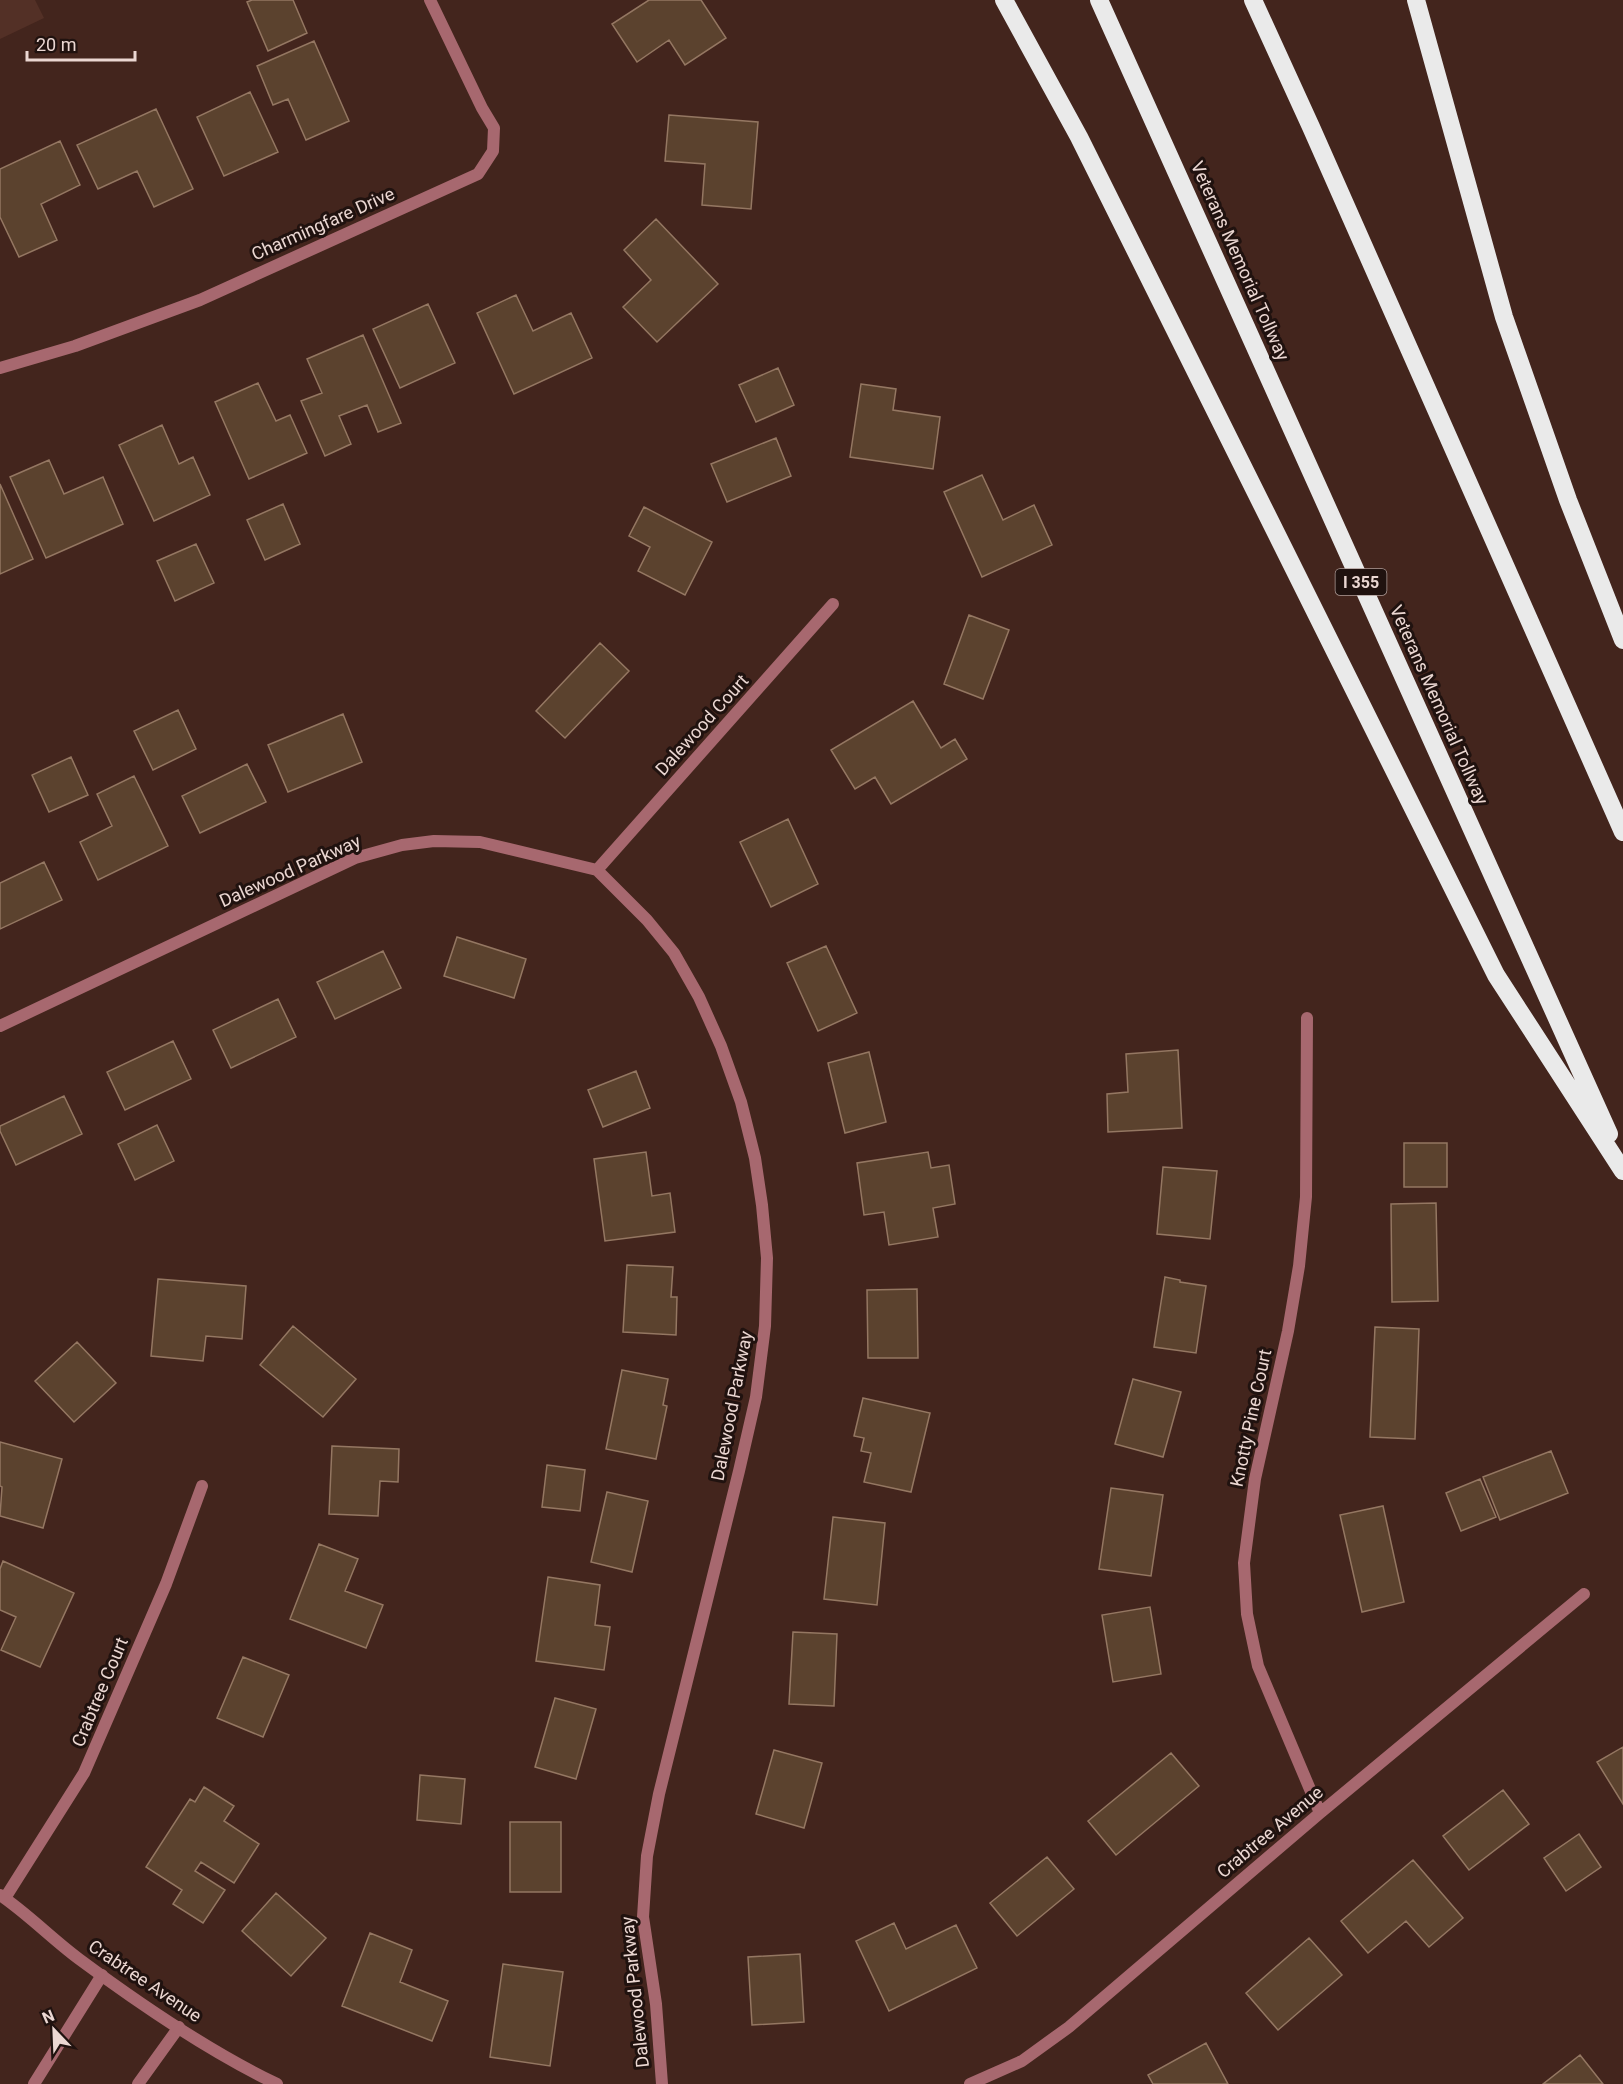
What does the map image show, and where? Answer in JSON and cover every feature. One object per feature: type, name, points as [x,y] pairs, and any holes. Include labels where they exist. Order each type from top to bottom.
[{"type":"highway","points":[[1004,0],[1079,137],[1496,975],[1623,1171]]},
{"type":"highway","name":"Veterans Memorial Tollway","points":[[1099,0],[1623,1164]]},
{"type":"highway","points":[[1253,0],[1623,832]]},
{"type":"highway","points":[[1416,0],[1504,317],[1568,500],[1623,640]]},
{"type":"street","name":"Charmingfare Drive","points":[[0,368],[75,346],[200,300],[478,174],[493,151],[494,128],[430,0]]},
{"type":"street","name":"Dalewood Court","points":[[597,870],[832,604]]},
{"type":"street","name":"Dalewood Parkway","points":[[0,1026],[355,858],[402,845],[434,841],[480,842],[597,870],[646,920],[674,953],[699,997],[721,1046],[741,1102],[755,1158],[767,1258],[765,1326],[756,1397],[740,1471],[659,1794],[647,1856],[643,1917],[656,2004],[662,2084]]},
{"type":"street","name":"Knotty Pine Court","points":[[1307,1018],[1306,1197],[1299,1266],[1288,1331],[1255,1479],[1244,1563],[1247,1614],[1258,1666],[1320,1813]]},
{"type":"street","name":"Crabtree Court","points":[[2,1897],[84,1773],[166,1584],[202,1486]]},
{"type":"street","name":"Crabtree Avenue","points":[[970,2084],[1022,2061],[1069,2027],[1320,1813],[1584,1594]]},
{"type":"street","name":"Crabtree Avenue","points":[[2,1897],[102,1975],[179,2027],[277,2084]]},
{"type":"street","points":[[33,2084],[102,1975]]},
{"type":"street","points":[[138,2084],[179,2027]]},
{"type":"shaded area","points":[[0,0],[35,0],[44,18],[0,39]]},
{"type":"building","points":[[293,0],[307,33],[268,51],[247,2]]},
{"type":"building","points":[[649,0],[701,0],[726,38],[685,65],[669,40],[637,62],[612,24]]},
{"type":"building","points":[[314,41],[349,121],[306,140],[288,99],[273,105],[257,66]]},
{"type":"building","points":[[250,92],[278,152],[224,176],[197,117]]},
{"type":"building","points":[[156,109],[193,189],[154,207],[137,171],[98,189],[77,145]]},
{"type":"building","points":[[669,115],[758,122],[751,209],[702,205],[705,164],[665,161]]},
{"type":"building","points":[[60,141],[80,185],[41,204],[57,240],[19,257],[0,217],[0,169]]},
{"type":"building","points":[[656,219],[718,284],[657,342],[623,307],[651,280],[624,250]]},
{"type":"building","points":[[516,295],[533,331],[571,313],[592,358],[514,394],[477,313]]},
{"type":"building","points":[[428,304],[455,363],[400,388],[373,329]]},
{"type":"building","points":[[363,335],[401,423],[378,432],[367,405],[339,416],[351,444],[325,456],[301,401],[322,393],[307,359]]},
{"type":"building","points":[[778,368],[794,405],[756,422],[739,385]]},
{"type":"building","points":[[258,383],[276,421],[290,415],[307,453],[249,479],[215,402]]},
{"type":"building","points":[[861,384],[896,389],[893,410],[940,417],[933,469],[850,457]]},
{"type":"building","points":[[162,425],[179,464],[193,457],[210,495],[154,521],[119,445]]},
{"type":"building","points":[[776,438],[791,476],[727,502],[711,464]]},
{"type":"building","points":[[49,460],[64,494],[103,477],[123,524],[46,558],[10,477]]},
{"type":"building","points":[[982,475],[1003,520],[1034,505],[1052,545],[982,577],[944,492]]},
{"type":"building","points":[[0,484],[33,559],[0,574]]},
{"type":"building","points":[[283,504],[300,544],[265,560],[247,520]]},
{"type":"building","points":[[644,507],[712,542],[685,595],[638,571],[650,547],[629,536]]},
{"type":"building","points":[[196,544],[214,583],[175,601],[157,561]]},
{"type":"building","points":[[969,615],[1009,630],[983,699],[944,684]]},
{"type":"building","points":[[600,643],[629,671],[565,738],[536,711]]},
{"type":"building","points":[[913,701],[941,748],[955,739],[967,759],[891,804],[875,777],[855,789],[831,750]]},
{"type":"building","points":[[178,710],[196,749],[153,770],[134,731]]},
{"type":"building","points":[[343,714],[362,762],[288,792],[268,745]]},
{"type":"building","points":[[71,757],[88,795],[49,812],[32,775]]},
{"type":"building","points":[[247,764],[266,802],[200,833],[182,796]]},
{"type":"building","points":[[134,776],[168,846],[98,880],[80,842],[112,826],[97,794]]},
{"type":"building","points":[[788,819],[818,884],[771,907],[740,842]]},
{"type":"building","points":[[44,862],[62,900],[0,929],[0,883]]},
{"type":"building","points":[[457,937],[526,959],[514,998],[444,976]]},
{"type":"building","points":[[826,946],[857,1013],[818,1031],[787,963]]},
{"type":"building","points":[[383,951],[401,988],[335,1019],[317,982]]},
{"type":"building","points":[[278,999],[296,1037],[231,1068],[213,1030]]},
{"type":"building","points":[[173,1041],[191,1079],[125,1110],[107,1072]]},
{"type":"building","points":[[1178,1050],[1182,1128],[1108,1132],[1107,1094],[1128,1092],[1126,1054]]},
{"type":"building","points":[[869,1052],[886,1122],[845,1133],[828,1063]]},
{"type":"building","points":[[636,1071],[650,1108],[603,1127],[588,1090]]},
{"type":"building","points":[[64,1096],[82,1134],[16,1165],[0,1131],[0,1126]]},
{"type":"building","points":[[157,1125],[174,1161],[135,1180],[118,1144]]},
{"type":"building","points":[[1404,1143],[1447,1143],[1447,1187],[1404,1187]]},
{"type":"building","points":[[646,1152],[652,1196],[670,1193],[675,1232],[605,1241],[594,1159]]},
{"type":"building","points":[[928,1152],[931,1168],[949,1165],[955,1204],[933,1208],[938,1237],[889,1245],[884,1212],[864,1215],[857,1163]]},
{"type":"building","points":[[1163,1167],[1217,1171],[1210,1239],[1157,1234]]},
{"type":"building","points":[[1436,1203],[1438,1301],[1392,1302],[1391,1204]]},
{"type":"building","points":[[627,1265],[673,1267],[671,1297],[677,1297],[676,1335],[623,1332]]},
{"type":"building","points":[[1165,1277],[1206,1286],[1196,1353],[1154,1347]]},
{"type":"building","points":[[158,1279],[246,1286],[242,1339],[206,1336],[203,1361],[151,1356]]},
{"type":"building","points":[[917,1289],[918,1358],[868,1358],[867,1290]]},
{"type":"building","points":[[293,1326],[356,1379],[323,1417],[260,1365]]},
{"type":"building","points":[[1375,1327],[1419,1329],[1415,1439],[1370,1437]]},
{"type":"building","points":[[77,1342],[116,1383],[74,1422],[35,1381]]},
{"type":"building","points":[[622,1370],[668,1379],[663,1405],[667,1406],[656,1459],[606,1449]]},
{"type":"building","points":[[1133,1379],[1181,1392],[1163,1457],[1115,1444]]},
{"type":"building","points":[[863,1398],[930,1413],[911,1492],[864,1482],[871,1453],[861,1451],[864,1438],[854,1436]]},
{"type":"building","points":[[0,1442],[62,1459],[43,1528],[0,1516],[2,1487],[0,1486]]},
{"type":"building","points":[[332,1446],[399,1449],[398,1482],[380,1481],[378,1516],[329,1514]]},
{"type":"building","points":[[1551,1451],[1568,1493],[1500,1520],[1483,1477]]},
{"type":"building","points":[[547,1465],[585,1470],[580,1511],[542,1507]]},
{"type":"building","points":[[1480,1479],[1496,1517],[1461,1531],[1446,1493]]},
{"type":"building","points":[[1111,1488],[1163,1495],[1151,1576],[1099,1569]]},
{"type":"building","points":[[607,1492],[648,1501],[632,1572],[591,1562]]},
{"type":"building","points":[[1383,1506],[1404,1602],[1362,1612],[1340,1515]]},
{"type":"building","points":[[833,1517],[885,1523],[877,1605],[824,1599]]},
{"type":"building","points":[[319,1544],[358,1559],[345,1591],[383,1605],[366,1648],[290,1619]]},
{"type":"building","points":[[3,1561],[74,1593],[40,1667],[1,1650],[16,1617],[0,1610],[0,1569]]},
{"type":"building","points":[[548,1577],[600,1585],[595,1625],[610,1627],[604,1670],[536,1661]]},
{"type":"building","points":[[1150,1607],[1161,1674],[1113,1682],[1102,1615]]},
{"type":"building","points":[[793,1632],[837,1634],[834,1706],[789,1704]]},
{"type":"building","points":[[243,1657],[289,1675],[263,1737],[217,1718]]},
{"type":"building","points":[[555,1698],[596,1709],[576,1779],[535,1767]]},
{"type":"building","points":[[1623,1747],[1623,1804],[1597,1762]]},
{"type":"building","points":[[774,1750],[822,1763],[804,1828],[756,1814]]},
{"type":"building","points":[[1171,1753],[1199,1786],[1116,1855],[1088,1821]]},
{"type":"building","points":[[420,1775],[465,1779],[461,1824],[417,1820]]},
{"type":"building","points":[[204,1787],[234,1806],[224,1821],[259,1844],[234,1883],[201,1862],[195,1871],[225,1890],[203,1923],[173,1904],[182,1890],[146,1867],[190,1799],[195,1802]]},
{"type":"building","points":[[1503,1790],[1529,1824],[1469,1870],[1443,1836]]},
{"type":"building","points":[[510,1822],[561,1822],[561,1892],[510,1892]]},
{"type":"building","points":[[1579,1834],[1601,1867],[1566,1891],[1544,1858]]},
{"type":"building","points":[[1047,1857],[1074,1889],[1017,1936],[990,1903]]},
{"type":"building","points":[[1413,1860],[1463,1918],[1429,1947],[1406,1921],[1368,1953],[1341,1921]]},
{"type":"building","points":[[276,1893],[326,1938],[291,1976],[242,1931]]},
{"type":"building","points":[[894,1923],[906,1949],[956,1925],[977,1968],[889,2011],[856,1941]]},
{"type":"building","points":[[370,1933],[412,1950],[400,1982],[448,2001],[432,2041],[342,2006]]},
{"type":"building","points":[[1309,1938],[1342,1975],[1278,2030],[1246,1993]]},
{"type":"building","points":[[800,1954],[804,2022],[752,2025],[748,1957]]},
{"type":"building","points":[[503,1964],[563,1972],[550,2066],[490,2057]]},
{"type":"building","points":[[1206,2043],[1228,2084],[1153,2084],[1148,2075]]},
{"type":"building","points":[[1580,2055],[1603,2084],[1543,2084]]}]
